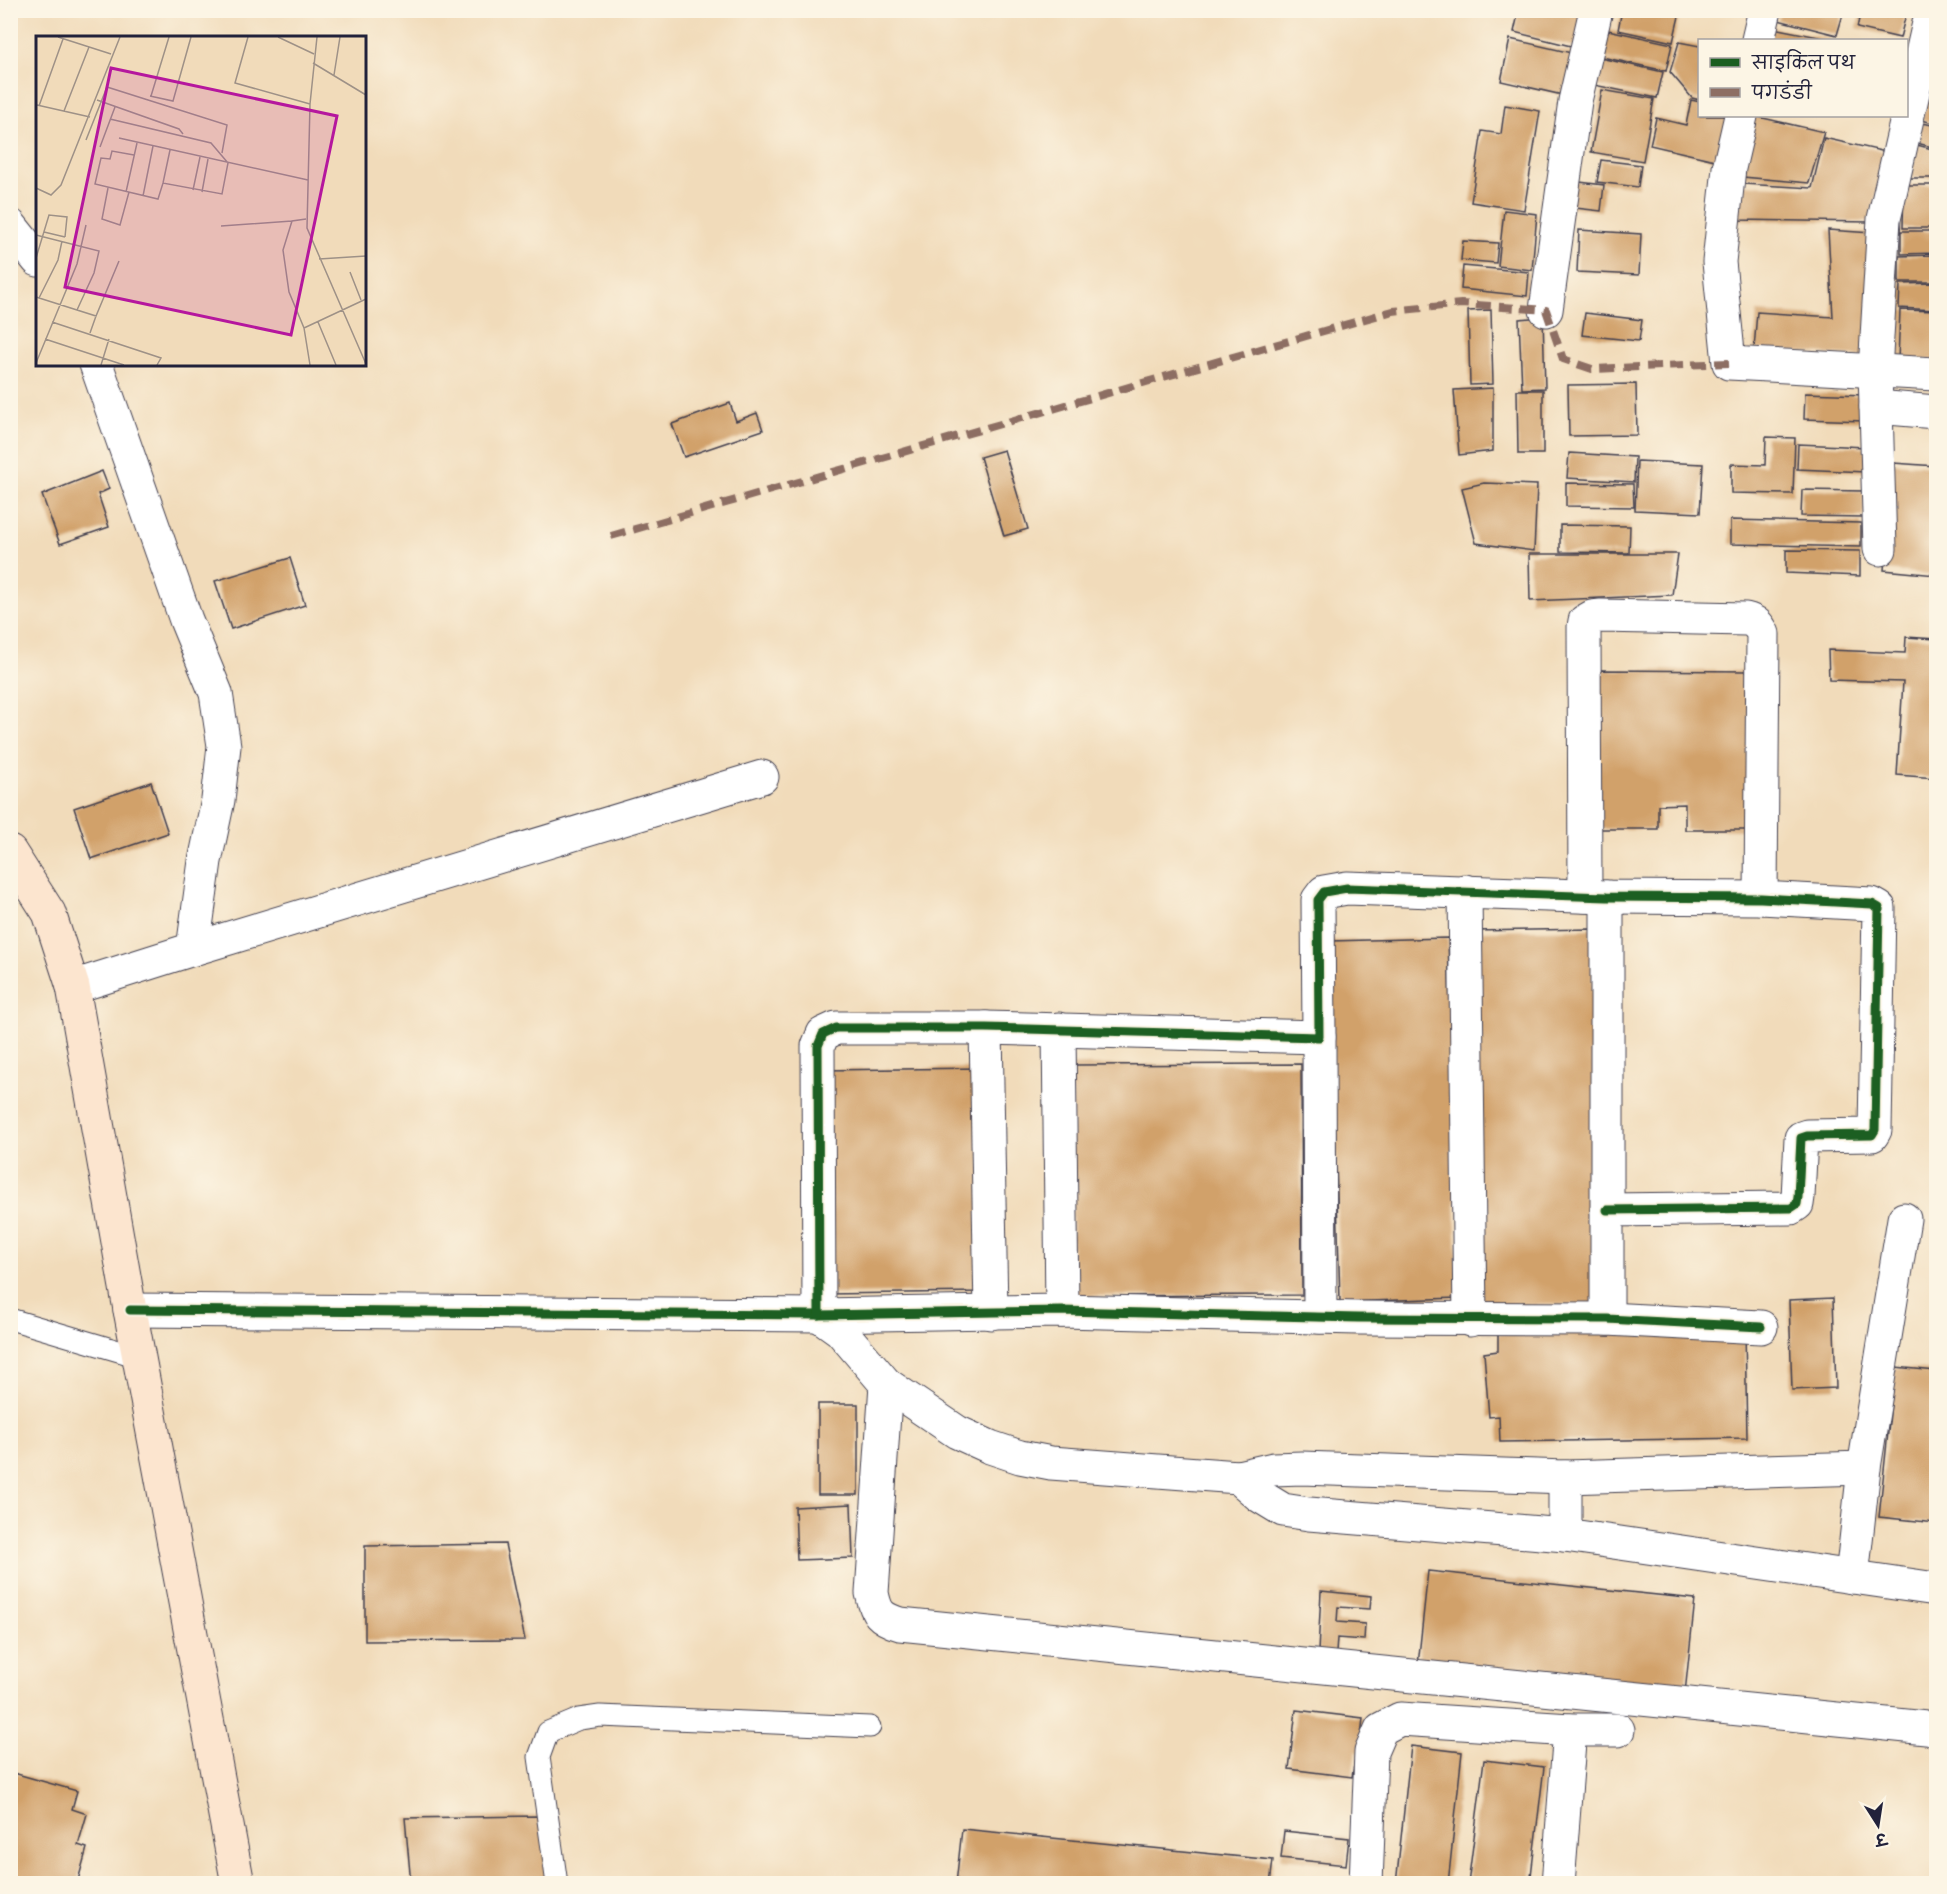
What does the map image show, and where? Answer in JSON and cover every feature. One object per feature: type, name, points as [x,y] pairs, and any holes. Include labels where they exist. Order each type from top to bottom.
[{"type":"street","points":[[1546,310],[1575,102],[1596,10]]},
{"type":"street","points":[[1758,39],[1766,10]]},
{"type":"street","points":[[1908,114],[1932,10]]},
{"type":"street","points":[[1741,117],[1729,168],[1719,262],[1729,363],[1936,374]]},
{"type":"street","points":[[1880,549],[1875,371],[1884,219],[1907,117]]},
{"type":"street","points":[[10,225],[36,258]]},
{"type":"street","points":[[97,366],[186,620],[216,693],[224,746],[218,800],[205,861],[193,949]]},
{"type":"street","points":[[1876,407],[1936,412]]},
{"type":"street","points":[[1607,1319],[1607,1210],[1584,627],[1586,621],[1592,617],[1601,615],[1746,619],[1754,621],[1759,626],[1763,634],[1761,898]]},
{"type":"street","points":[[73,987],[762,777]]},
{"type":"street","points":[[10,852],[49,913],[73,987],[130,1310],[238,1884]]},
{"type":"street","points":[[1320,1317],[1317,913],[1318,900],[1324,892],[1347,888],[1596,896],[1761,898],[1872,903],[1879,908],[1874,1132],[1869,1135],[1801,1138],[1798,1197],[1797,1203],[1791,1208],[1607,1210]]},
{"type":"street","points":[[1465,891],[1470,1320]]},
{"type":"street","points":[[819,1315],[818,1046],[824,1035],[836,1028],[1059,1029],[1319,1037]]},
{"type":"street","points":[[986,1028],[991,1312]]},
{"type":"street","points":[[1059,1029],[1062,1311]]},
{"type":"street","points":[[1852,1577],[1864,1468],[1904,1218]]},
{"type":"street","points":[[130,1310],[819,1315],[1062,1311],[1470,1320],[1607,1319],[1761,1327]]},
{"type":"street","points":[[819,1315],[840,1330],[886,1384],[957,1432],[1020,1457],[1051,1463],[1238,1477],[1273,1469],[1302,1468],[1565,1477],[1864,1468]]},
{"type":"street","points":[[886,1384],[872,1593],[875,1608],[881,1616],[891,1622],[1936,1729]]},
{"type":"street","points":[[1238,1477],[1260,1496],[1283,1510],[1565,1535],[1936,1589]]},
{"type":"street","points":[[1565,1477],[1565,1535]]},
{"type":"street","points":[[1366,1884],[1371,1752],[1381,1729],[1400,1719],[1570,1730],[1618,1730]]},
{"type":"street","points":[[1558,1884],[1570,1730]]},
{"type":"lane","points":[[10,1319],[139,1357]]},
{"type":"lane","points":[[558,1884],[539,1757],[548,1732],[579,1719],[600,1716],[870,1727]]},
{"type":"building","points":[[1519,10],[1589,10],[1579,48],[1514,32]]},
{"type":"building","points":[[1622,10],[1680,12],[1673,42],[1618,30]]},
{"type":"building","points":[[1781,10],[1844,11],[1837,35],[1778,20]]},
{"type":"building","points":[[1861,10],[1928,10],[1926,19],[1906,14],[1900,38],[1857,28]]},
{"type":"building","points":[[1773,28],[1829,39],[1771,39]]},
{"type":"building","points":[[1608,30],[1672,44],[1666,71],[1602,57]]},
{"type":"building","points":[[1510,39],[1576,54],[1567,96],[1501,81]]},
{"type":"building","points":[[1679,42],[1698,46],[1698,100],[1692,98],[1670,72]]},
{"type":"building","points":[[1600,58],[1663,72],[1657,98],[1594,85]]},
{"type":"building","points":[[1602,90],[1654,99],[1643,161],[1591,152]]},
{"type":"building","points":[[1929,97],[1936,100],[1936,124],[1922,120]]},
{"type":"building","points":[[1691,100],[1698,102],[1698,117],[1730,117],[1719,161],[1650,145],[1656,118],[1686,125]]},
{"type":"building","points":[[1505,105],[1540,111],[1524,210],[1471,202],[1482,131],[1501,134]]},
{"type":"building","points":[[1754,117],[1824,132],[1809,183],[1743,177]]},
{"type":"building","points":[[1923,123],[1936,126],[1936,148],[1917,143]]},
{"type":"building","points":[[1824,138],[1886,152],[1870,222],[1736,220],[1743,184],[1812,188]]},
{"type":"building","points":[[1917,145],[1936,150],[1936,178],[1910,178]]},
{"type":"building","points":[[1601,160],[1641,165],[1638,187],[1597,182]]},
{"type":"building","points":[[1571,181],[1604,185],[1601,211],[1567,207]]},
{"type":"building","points":[[1904,185],[1936,185],[1936,228],[1903,228]]},
{"type":"building","points":[[1504,210],[1537,214],[1532,270],[1498,266]]},
{"type":"building","points":[[1579,230],[1641,234],[1639,275],[1577,272]]},
{"type":"building","points":[[1828,230],[1872,233],[1867,357],[1754,349],[1757,312],[1833,317]]},
{"type":"building","points":[[1901,231],[1936,231],[1936,253],[1901,254]]},
{"type":"building","points":[[1463,241],[1498,243],[1496,263],[1461,260]]},
{"type":"building","points":[[1936,255],[1936,282],[1899,282],[1899,256]]},
{"type":"building","points":[[1463,266],[1529,272],[1527,296],[1461,289]]},
{"type":"building","points":[[1936,283],[1936,310],[1899,308],[1900,284]]},
{"type":"building","points":[[1491,310],[1493,384],[1470,385],[1468,311]]},
{"type":"building","points":[[1900,310],[1936,311],[1936,360],[1898,360]]},
{"type":"building","points":[[1585,313],[1642,320],[1639,341],[1582,335]]},
{"type":"building","points":[[1543,317],[1545,388],[1522,389],[1519,319]]},
{"type":"building","points":[[1636,384],[1637,435],[1569,436],[1568,385]]},
{"type":"building","points":[[1493,388],[1493,451],[1459,455],[1454,390]]},
{"type":"building","points":[[1517,390],[1543,390],[1543,454],[1518,454]]},
{"type":"building","points":[[1805,393],[1865,395],[1864,421],[1804,419]]},
{"type":"building","points":[[730,403],[736,421],[757,413],[763,430],[684,457],[672,424]]},
{"type":"building","points":[[1766,437],[1795,438],[1793,494],[1731,493],[1731,464],[1765,465]]},
{"type":"building","points":[[1798,444],[1866,447],[1866,472],[1797,469]]},
{"type":"building","points":[[1004,450],[1028,529],[1004,536],[980,457]]},
{"type":"building","points":[[1569,453],[1635,457],[1634,482],[1567,478]]},
{"type":"building","points":[[1637,461],[1703,464],[1700,513],[1635,510]]},
{"type":"building","points":[[1893,463],[1936,466],[1936,575],[1884,570]]},
{"type":"building","points":[[102,471],[109,489],[98,494],[109,527],[60,544],[42,495]]},
{"type":"building","points":[[1484,483],[1537,485],[1534,551],[1476,543],[1462,488]]},
{"type":"building","points":[[1566,483],[1633,484],[1634,507],[1566,506]]},
{"type":"building","points":[[1802,490],[1864,491],[1864,517],[1801,516]]},
{"type":"building","points":[[1730,520],[1861,523],[1861,547],[1730,544]]},
{"type":"building","points":[[1560,525],[1630,526],[1629,553],[1560,552]]},
{"type":"building","points":[[1786,550],[1860,551],[1860,576],[1786,573]]},
{"type":"building","points":[[1529,554],[1678,554],[1672,595],[1530,601]]},
{"type":"building","points":[[290,558],[305,605],[231,629],[215,581]]},
{"type":"building","points":[[1906,637],[1936,639],[1936,778],[1897,775],[1903,682],[1829,680],[1828,650],[1905,653]]},
{"type":"building","points":[[1598,670],[1749,671],[1750,830],[1685,830],[1685,804],[1658,805],[1658,829],[1599,829]]},
{"type":"building","points":[[151,782],[168,833],[91,859],[74,808]]},
{"type":"building","points":[[1592,929],[1598,1304],[1479,1306],[1474,931]]},
{"type":"building","points":[[1448,938],[1458,1298],[1340,1302],[1330,941]]},
{"type":"building","points":[[1301,1064],[1302,1295],[1072,1296],[1072,1065]]},
{"type":"building","points":[[981,1068],[982,1292],[825,1294],[824,1070]]},
{"type":"building","points":[[1833,1298],[1836,1388],[1792,1390],[1789,1300]]},
{"type":"building","points":[[1745,1330],[1747,1438],[1500,1442],[1499,1416],[1489,1417],[1484,1353],[1498,1351],[1498,1334]]},
{"type":"building","points":[[1895,1367],[1936,1371],[1936,1523],[1879,1517]]},
{"type":"building","points":[[818,1404],[858,1404],[858,1495],[818,1495]]},
{"type":"building","points":[[851,1504],[853,1558],[797,1560],[795,1507]]},
{"type":"building","points":[[505,1544],[525,1640],[365,1641],[365,1546]]},
{"type":"building","points":[[1428,1571],[1695,1599],[1685,1693],[1418,1665]]},
{"type":"building","points":[[1321,1591],[1371,1596],[1370,1609],[1338,1607],[1337,1622],[1365,1624],[1364,1640],[1337,1638],[1336,1653],[1318,1652]]},
{"type":"building","points":[[1296,1710],[1363,1718],[1359,1753],[1356,1752],[1352,1777],[1289,1769]]},
{"type":"building","points":[[1411,1746],[1462,1752],[1448,1884],[1396,1884]]},
{"type":"building","points":[[1484,1760],[1544,1767],[1530,1884],[1468,1884]]},
{"type":"building","points":[[10,1772],[77,1791],[72,1809],[87,1814],[78,1845],[87,1848],[77,1884],[10,1884]]},
{"type":"building","points":[[540,1816],[552,1884],[411,1884],[405,1818]]},
{"type":"building","points":[[962,1829],[1273,1860],[1270,1884],[956,1884]]},
{"type":"building","points":[[1284,1831],[1349,1838],[1346,1865],[1281,1858]]},
{"type":"marked path","points":[[611,536],[1393,311],[1461,304],[1546,310],[1563,359],[1592,369],[1729,363]]},
{"type":"cycle path","points":[[819,1315],[818,1046],[823,1034],[836,1028],[986,1028],[1319,1037],[1318,900],[1324,892],[1347,888],[1607,897],[1761,898],[1872,904],[1879,908],[1875,1130],[1872,1135],[1801,1138],[1798,1197],[1797,1204],[1791,1208],[1607,1210]]},
{"type":"cycle path","points":[[130,1310],[819,1315],[1062,1311],[1358,1318],[1607,1319],[1761,1327]]}]
